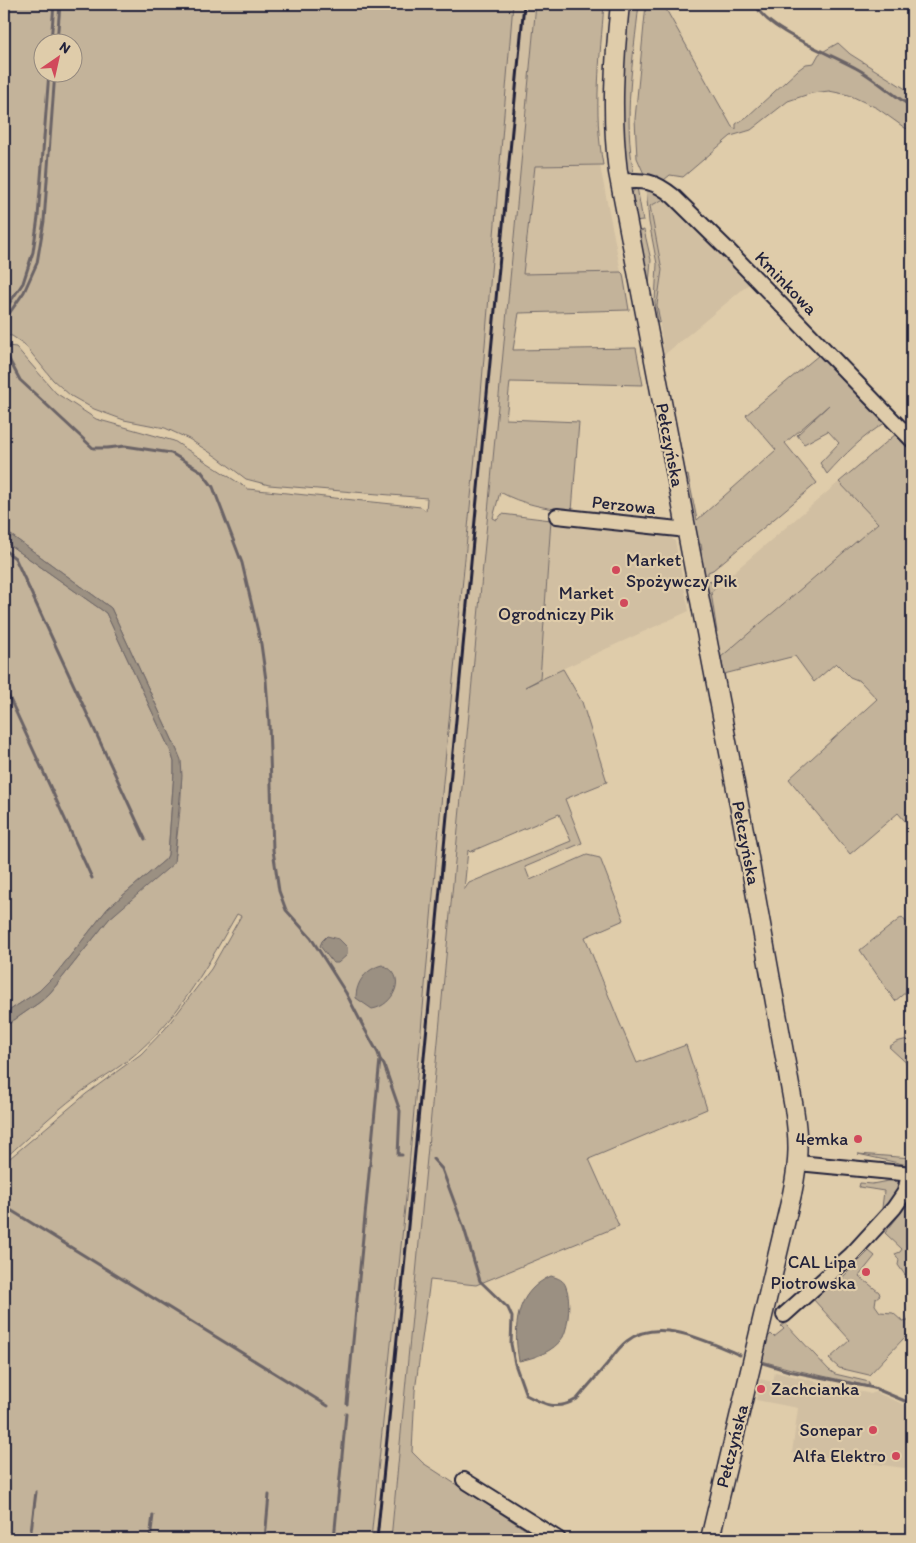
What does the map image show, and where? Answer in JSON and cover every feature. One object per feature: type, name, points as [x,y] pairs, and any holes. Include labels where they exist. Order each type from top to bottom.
[{"type":"main road","name":"Pełczyńska","points":[[620,4],[613,92],[614,144],[619,182],[746,841],[799,1146],[792,1194],[710,1539]]},
{"type":"street","name":"Kminkowa","points":[[619,182],[639,180],[651,182],[664,188],[729,251],[912,440]]},
{"type":"street","name":"Perzowa","points":[[557,516],[678,529],[686,528]]},
{"type":"street","points":[[784,1315],[855,1251],[894,1208],[906,1190],[911,1174],[798,1162]]},
{"type":"street","points":[[464,1480],[558,1539]]},
{"type":"shaded area","points":[[4,4],[513,4],[480,406],[443,782],[408,1178],[371,1539],[4,1539],[4,1163],[86,1094],[141,1054],[165,1029],[211,969],[241,916],[237,914],[194,986],[155,1036],[128,1060],[68,1102],[4,1159],[4,1027],[50,993],[109,919],[173,859],[181,800],[181,772],[176,748],[111,608],[4,530],[4,350],[8,346],[16,347],[56,393],[96,419],[174,441],[248,489],[421,507],[426,511],[427,498],[269,485],[246,479],[189,439],[165,428],[124,420],[94,409],[71,396],[53,380],[24,344],[12,336],[4,335]]},
{"type":"shaded area","points":[[513,4],[536,4],[391,1539],[371,1539],[408,1178],[443,782],[480,406]]},
{"type":"shaded area","points":[[536,4],[604,4],[598,104],[598,124],[603,165],[535,166],[523,274],[621,272],[623,274],[629,310],[519,313],[513,350],[636,348],[643,385],[510,382],[506,419],[579,422],[572,511],[535,505],[517,500],[500,492],[493,518],[497,520],[502,514],[551,520],[540,679],[525,687],[563,669],[582,702],[607,782],[565,799],[582,843],[525,867],[530,880],[587,855],[600,858],[624,920],[585,937],[618,1019],[637,1063],[686,1045],[707,1109],[589,1159],[619,1226],[476,1285],[430,1280],[415,1391],[412,1452],[423,1463],[540,1539],[391,1539]],"holes":[[[559,814],[571,841],[469,883],[464,890],[468,850],[470,852]]]},
{"type":"shaded area","points":[[628,4],[639,4],[629,110],[629,132],[634,174],[626,169],[623,164],[621,98]]},
{"type":"shaded area","points":[[646,4],[663,4],[732,127],[736,129],[736,124],[748,116],[798,70],[806,64],[814,63],[819,54],[838,43],[850,54],[912,93],[912,130],[905,128],[877,108],[849,95],[829,91],[812,93],[788,101],[751,130],[731,136],[683,177],[670,175],[664,180],[644,174],[637,158],[635,119]]},
{"type":"shaded area","points":[[535,166],[600,166],[621,272],[523,275]]},
{"type":"shaded area","points":[[637,187],[643,221],[634,222],[630,195]]},
{"type":"shaded area","points":[[646,188],[654,190],[666,198],[650,206],[662,270],[657,305],[660,322],[658,323],[655,302],[657,264],[649,222]]},
{"type":"shaded area","points":[[665,200],[749,284],[664,355],[657,305],[662,270],[650,206]]},
{"type":"shaded area","points":[[644,230],[651,260],[648,297],[636,232]]},
{"type":"shaded area","points":[[819,355],[885,423],[854,446],[827,474],[820,463],[839,443],[828,431],[804,444],[797,435],[829,405],[785,443],[817,483],[713,570],[708,572],[708,575],[703,575],[699,551],[702,550],[701,544],[697,545],[685,476],[688,475],[697,520],[776,450],[746,415]]},
{"type":"shaded area","points":[[896,434],[912,450],[912,548],[908,552],[912,557],[912,829],[898,813],[850,854],[789,779],[877,699],[860,681],[850,677],[836,663],[814,682],[795,656],[724,674],[721,657],[878,523],[839,482]]},
{"type":"shaded area","points":[[839,482],[878,523],[721,657],[711,592],[725,585],[722,582]]},
{"type":"shaded area","points":[[551,520],[665,533],[675,541],[689,611],[540,679]]},
{"type":"shaded area","points":[[4,530],[111,608],[176,748],[181,760],[182,776],[174,863],[109,919],[50,993],[4,1027],[4,1014],[39,991],[55,975],[108,908],[166,859],[168,855],[174,762],[106,613],[4,541]]},
{"type":"shaded area","points":[[4,541],[106,613],[171,752],[174,772],[168,855],[166,859],[108,908],[55,975],[39,991],[4,1014]]},
{"type":"shaded area","points":[[710,580],[716,588],[711,592],[717,632],[714,632],[704,582]]},
{"type":"shaded area","points":[[902,917],[912,930],[912,987],[895,1001],[860,950]]},
{"type":"shaded area","points":[[327,936],[339,939],[347,947],[347,955],[338,963],[333,963],[320,946]]},
{"type":"shaded area","points":[[382,965],[390,969],[395,975],[397,982],[392,996],[387,1002],[380,1007],[372,1009],[356,998],[356,992],[363,977],[371,970]]},
{"type":"shaded area","points":[[912,1038],[912,1068],[889,1047],[896,1042]]},
{"type":"shaded area","points":[[858,1154],[912,1158],[912,1166]]},
{"type":"shaded area","points":[[896,1181],[899,1185],[898,1188],[901,1189],[886,1211],[882,1208],[884,1191],[859,1187],[860,1183],[872,1184]]},
{"type":"shaded area","points":[[912,1199],[912,1272],[905,1275],[898,1265],[899,1260],[895,1254],[902,1249],[885,1233]]},
{"type":"shaded area","points":[[869,1251],[875,1256],[859,1276],[879,1292],[880,1295],[876,1298],[875,1305],[880,1312],[893,1313],[903,1322],[908,1321],[910,1316],[912,1318],[912,1344],[905,1337],[869,1375],[839,1368],[829,1359],[850,1340],[813,1299],[839,1277],[841,1279]]},
{"type":"shaded area","points":[[551,1276],[562,1281],[568,1292],[569,1312],[565,1332],[554,1347],[537,1356],[519,1361],[516,1336],[519,1312],[523,1301],[530,1291]]},
{"type":"shaded area","points":[[785,1323],[829,1370],[835,1374],[869,1382],[868,1386],[762,1361],[767,1338],[771,1334],[774,1337],[784,1329],[781,1326]]},
{"type":"shaded area","points":[[775,1372],[871,1394],[875,1392],[912,1408],[912,1469],[792,1453],[798,1408],[756,1400],[760,1379],[773,1382]]},
{"type":"waterway","points":[[52,32],[54,4]]},
{"type":"waterway","points":[[58,32],[60,4]]},
{"type":"waterway","points":[[755,4],[773,24],[803,42],[861,71],[912,106]]},
{"type":"waterway","points":[[4,311],[23,283],[33,252],[38,217],[48,82]]},
{"type":"waterway","points":[[4,321],[24,292],[37,263],[44,221],[54,82]]},
{"type":"waterway","points":[[4,350],[20,380],[93,448],[125,446],[171,453],[201,471],[213,487],[242,563],[261,644],[266,680],[273,850],[279,891],[286,910],[311,938],[346,993],[380,1059],[347,1404]]},
{"type":"waterway","points":[[4,550],[15,558],[145,839]]},
{"type":"waterway","points":[[4,686],[92,878]]},
{"type":"waterway","points":[[380,1059],[384,1065],[400,1111],[398,1155],[402,1155]]},
{"type":"waterway","points":[[433,1159],[442,1169],[464,1228],[480,1281],[508,1308],[512,1317],[511,1344],[515,1364],[526,1395],[545,1404],[557,1406],[570,1403],[577,1399],[624,1343],[640,1334],[654,1331],[668,1331],[699,1338],[740,1355]]},
{"type":"waterway","points":[[4,1206],[328,1406]]},
{"type":"waterway","points":[[763,1363],[789,1371],[874,1388],[912,1404]]},
{"type":"waterway","points":[[334,1539],[346,1414]]},
{"type":"waterway","points":[[30,1539],[36,1492]]},
{"type":"waterway","points":[[265,1539],[269,1495]]},
{"type":"waterway","points":[[150,1539],[153,1515]]},
{"type":"railway","points":[[377,1539],[524,4]]},
{"type":"place","name":"Market Spożywczy Pik","points":[[616,570]]},
{"type":"place","name":"Market Ogrodniczy Pik","points":[[624,603]]},
{"type":"place","name":"4emka","points":[[858,1139]]},
{"type":"place","name":"CAL Lipa Piotrowska","points":[[866,1272]]},
{"type":"place","name":"Zachcianka","points":[[761,1389]]},
{"type":"place","name":"Sonepar","points":[[873,1430]]},
{"type":"place","name":"Alfa Elektro","points":[[896,1456]]}]
